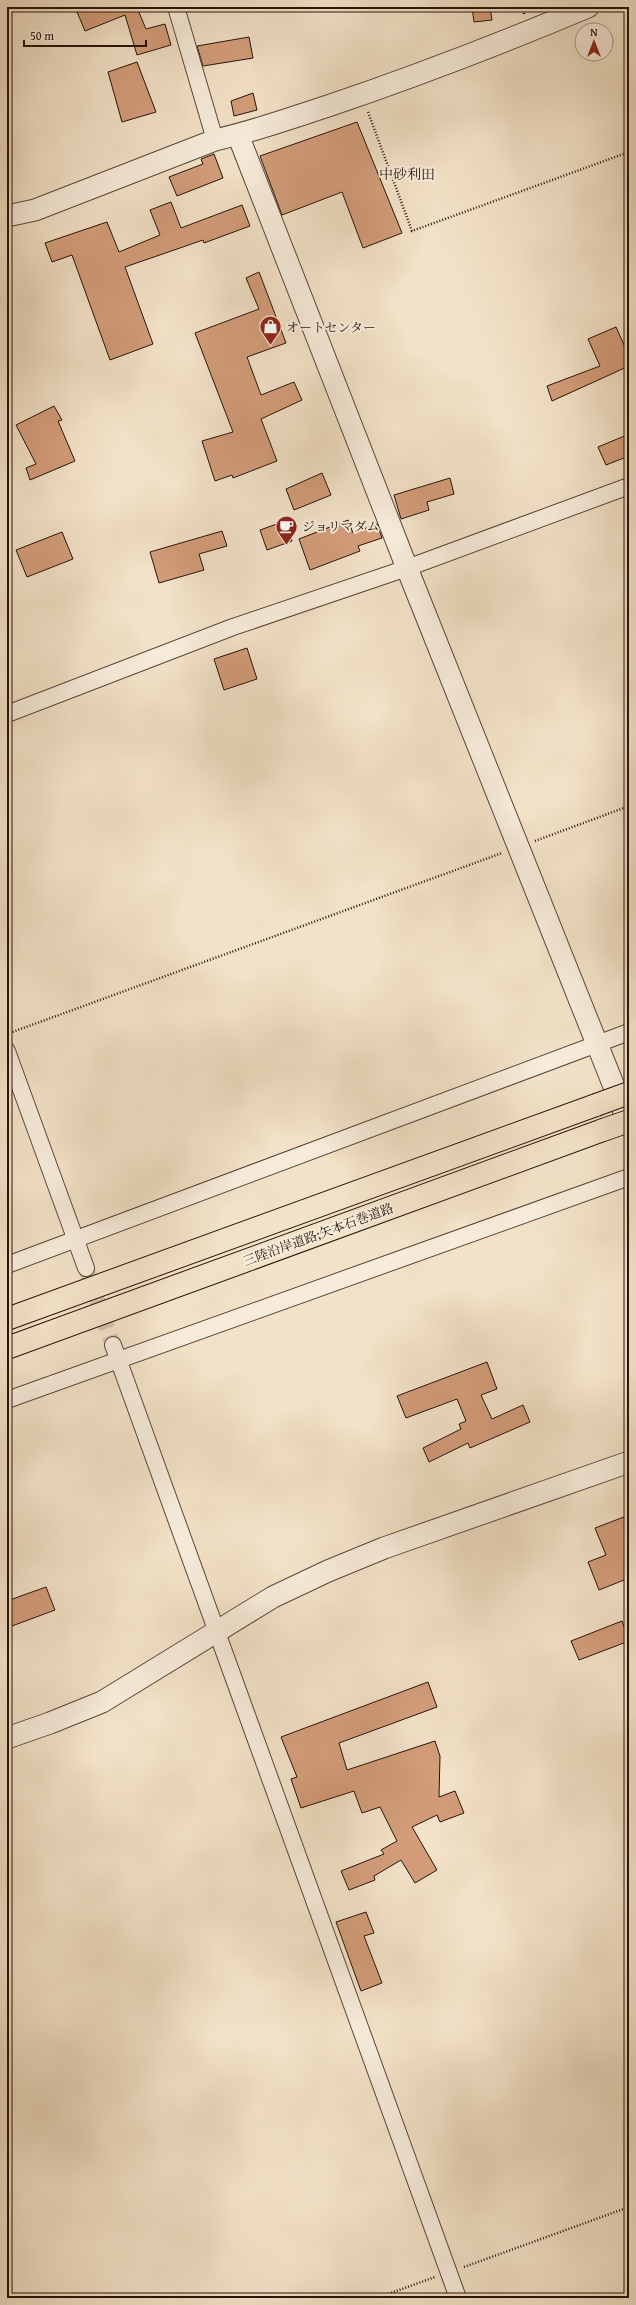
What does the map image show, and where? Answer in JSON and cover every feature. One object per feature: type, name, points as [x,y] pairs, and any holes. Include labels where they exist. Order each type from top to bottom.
[{"type":"highway","name":"三陸沿岸道路;矢本石巻道路","points":[[7,1319],[629,1093]]},
{"type":"highway","name":"三陸沿岸道路;矢本石巻道路","points":[[7,1348],[603,1130],[629,1122]]},
{"type":"street","points":[[176,7],[215,140]]},
{"type":"street","points":[[7,216],[35,210],[215,140],[238,135],[361,94],[525,33],[588,7]]},
{"type":"street","points":[[238,135],[407,568],[629,1122]]},
{"type":"street","points":[[7,714],[233,627],[407,568],[629,486]]},
{"type":"street","points":[[7,1265],[75,1241],[629,1032]]},
{"type":"street","points":[[7,1051],[86,1268]]},
{"type":"street","points":[[7,1400],[115,1352],[629,1177]]},
{"type":"street","points":[[115,1352],[458,2298]]},
{"type":"street","points":[[7,1738],[50,1723],[102,1702],[217,1633],[273,1597],[328,1571],[391,1546],[629,1462]]},
{"type":"path","points":[[361,94],[412,231],[629,152]]},
{"type":"path","points":[[7,1035],[629,806]]},
{"type":"path","points":[[377,2298],[629,2207]]},
{"type":"building","points":[[75,7],[143,7],[138,10],[146,29],[165,24],[171,45],[137,55],[125,15],[85,31]]},
{"type":"building","points":[[472,7],[490,7],[492,20],[474,22]]},
{"type":"building","points":[[249,37],[253,58],[203,66],[197,46]]},
{"type":"building","points":[[137,62],[156,112],[122,122],[108,72]]},
{"type":"building","points":[[253,93],[257,110],[234,116],[231,101]]},
{"type":"building","points":[[357,122],[402,233],[363,248],[342,192],[282,215],[260,156]]},
{"type":"building","points":[[214,154],[223,178],[177,196],[169,177],[203,164],[201,159]]},
{"type":"building","points":[[171,202],[181,228],[242,205],[250,226],[204,243],[203,240],[125,267],[153,344],[110,360],[72,255],[52,262],[45,243],[107,222],[119,252],[160,235],[150,210]]},
{"type":"building","points":[[259,272],[286,343],[247,357],[261,395],[294,382],[302,400],[261,419],[277,461],[233,478],[232,475],[215,481],[202,441],[233,432],[195,333],[259,309],[246,278]]},
{"type":"building","points":[[616,327],[629,356],[629,366],[552,401],[547,386],[600,366],[588,339]]},
{"type":"building","points":[[54,406],[62,420],[58,421],[75,461],[30,480],[26,468],[36,464],[16,425]]},
{"type":"building","points":[[629,434],[629,456],[606,465],[598,447]]},
{"type":"building","points":[[322,473],[331,495],[294,510],[286,489]]},
{"type":"building","points":[[450,478],[454,494],[427,502],[429,510],[401,519],[394,495]]},
{"type":"building","points":[[348,520],[353,533],[377,524],[382,538],[358,546],[360,551],[310,570],[299,539]]},
{"type":"building","points":[[285,521],[292,541],[267,550],[260,530]]},
{"type":"building","points":[[222,531],[227,546],[199,554],[204,570],[159,583],[150,552]]},
{"type":"building","points":[[62,532],[73,559],[27,577],[16,550]]},
{"type":"building","points":[[247,648],[257,679],[224,690],[214,659]]},
{"type":"building","points":[[487,1362],[497,1389],[481,1395],[492,1419],[523,1405],[530,1422],[470,1448],[468,1443],[429,1462],[423,1448],[461,1429],[459,1424],[466,1421],[457,1399],[406,1418],[397,1396]]},
{"type":"building","points":[[629,1515],[629,1578],[599,1590],[588,1562],[606,1555],[595,1528]]},
{"type":"building","points":[[46,1587],[55,1610],[12,1626],[7,1613],[7,1601]]},
{"type":"building","points":[[622,1621],[629,1641],[579,1660],[571,1641]]},
{"type":"building","points":[[428,1682],[437,1707],[339,1743],[347,1770],[435,1741],[440,1756],[439,1797],[455,1791],[464,1813],[440,1822],[437,1815],[412,1827],[437,1870],[415,1883],[401,1860],[374,1876],[375,1880],[349,1890],[341,1871],[384,1854],[381,1850],[397,1841],[380,1807],[362,1813],[354,1791],[301,1808],[291,1779],[297,1777],[281,1737]]},
{"type":"building","points":[[366,1912],[374,1933],[364,1936],[382,1983],[361,1991],[336,1922]]},
{"type":"tunnel","points":[[86,1268],[113,1345]]},
{"type":"place","name":"オートセンター","points":[[271,346]]},
{"type":"place","name":"ジョリマダム","points":[[286,546]]},
{"type":"district","name":"中砂利田","points":[[407,174]]}]
